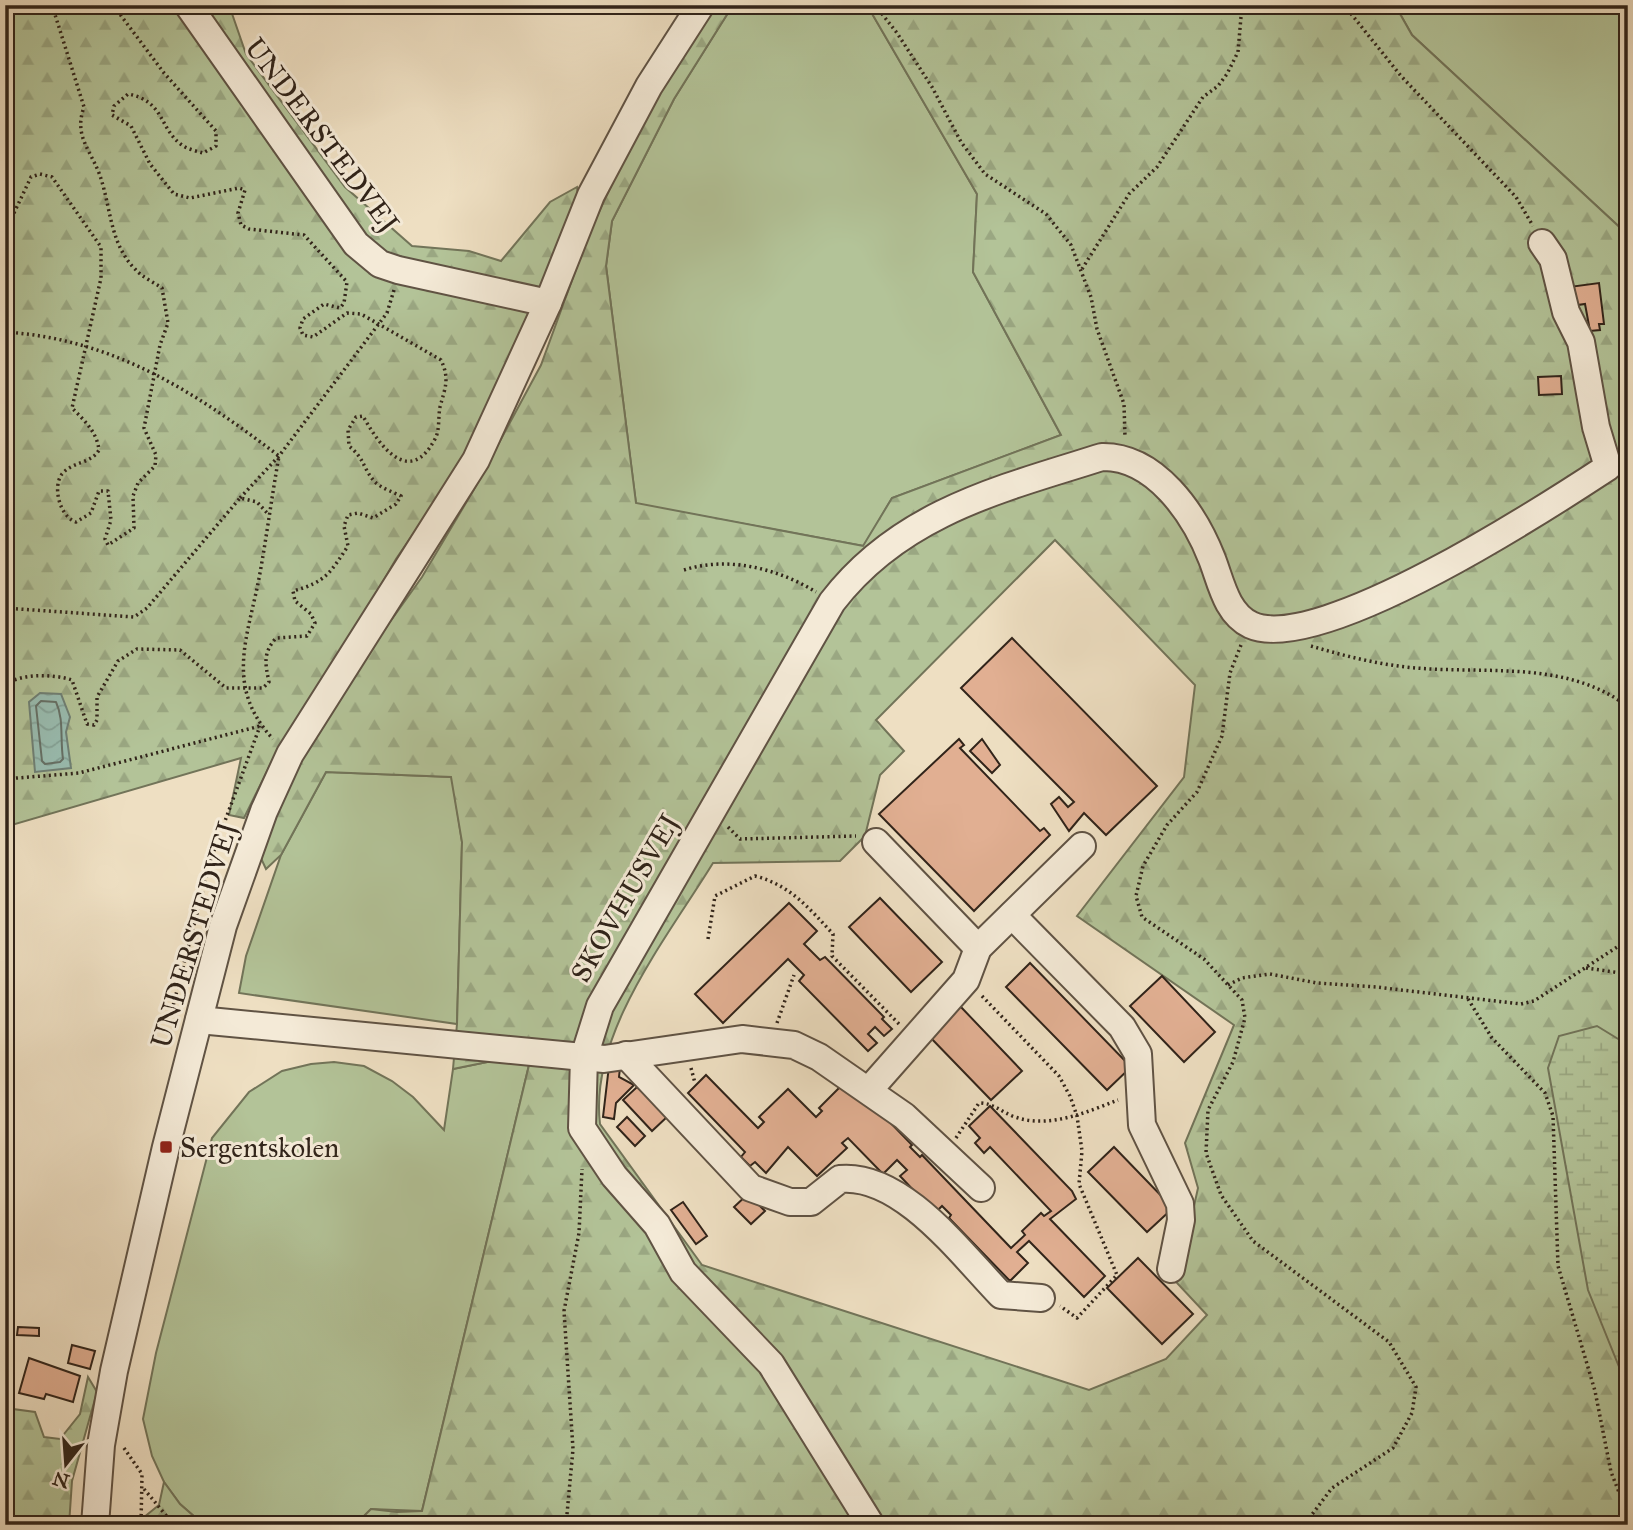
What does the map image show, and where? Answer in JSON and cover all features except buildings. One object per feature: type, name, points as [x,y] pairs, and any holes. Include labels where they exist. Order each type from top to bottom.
[{"type":"street","name":"UNDERSTEDVEJ","points":[[188,5],[356,244],[380,264],[548,303]]},
{"type":"street","name":"UNDERSTEDVEJ","points":[[95,1525],[101,1445],[117,1358],[196,1031],[223,926],[244,864],[290,754],[476,460],[548,303],[591,195],[649,86],[701,5]]},
{"type":"street","points":[[1121,457],[1142,466],[1185,509],[1210,555],[1229,605],[1251,625],[1271,631],[1307,626],[1404,588],[1506,534],[1608,467],[1596,428],[1581,342],[1566,312],[1553,259],[1542,243]]},
{"type":"street","name":"SKOVHUSVEJ","points":[[590,1138],[605,1057],[600,1006],[832,602],[854,572],[896,540],[981,495],[1102,457],[1121,457]]},
{"type":"street","points":[[871,839],[978,948]]},
{"type":"street","points":[[869,1090],[966,980],[978,948],[1082,846]]},
{"type":"street","points":[[1012,915],[1122,1027],[1138,1055],[1142,1125],[1180,1204],[1181,1220],[1171,1269]]},
{"type":"street","points":[[196,1031],[605,1057],[742,1039],[794,1045],[819,1057],[904,1116],[981,1188]]},
{"type":"street","points":[[605,1057],[751,1188],[790,1202],[811,1202],[840,1179],[867,1181],[910,1204],[1001,1295],[1041,1298]]},
{"type":"street","points":[[590,1138],[614,1176],[657,1225],[683,1272],[771,1364],[871,1525]]},
{"type":"path","points":[[5,219],[13,215],[31,177],[40,174],[52,177],[101,247],[102,278],[72,408],[88,424],[98,441],[99,450],[89,460],[75,463],[61,475],[57,489],[64,514],[76,522],[91,513],[99,491],[108,491],[111,494],[111,520],[105,539],[108,545],[132,531],[136,522],[133,496],[138,483],[155,466],[156,456],[144,428],[168,323],[162,288],[134,269],[114,234],[99,173],[81,139],[79,121],[84,107],[52,5]]},
{"type":"path","points":[[5,685],[12,679],[59,675],[72,680],[87,724],[94,725],[97,720],[97,697],[118,661],[137,649],[180,650],[226,688],[263,688],[269,682],[266,649],[276,638],[307,636],[314,624],[311,614],[295,601],[293,591],[316,584],[327,577],[348,546],[344,526],[348,515],[358,513],[373,518],[396,505],[401,496],[377,484],[366,469],[362,456],[349,446],[348,430],[356,417],[363,416],[379,445],[395,458],[408,461],[421,457],[436,438],[440,407],[447,387],[447,372],[441,360],[377,326],[361,314],[347,313],[313,337],[303,335],[300,328],[303,319],[324,304],[340,308],[347,282],[304,235],[249,229],[241,225],[238,213],[245,190],[239,188],[190,198],[174,194],[150,164],[131,126],[112,115],[114,106],[128,94],[140,96],[163,116],[170,133],[183,147],[203,153],[216,146],[216,131],[164,73],[116,9],[105,5]]},
{"type":"path","points":[[875,5],[897,33],[932,87],[961,142],[985,174],[1046,214],[1071,245],[1082,269],[1097,329],[1124,404],[1125,442],[1121,457]]},
{"type":"path","points":[[1082,269],[1129,194],[1157,167],[1203,97],[1218,86],[1227,74],[1238,52],[1242,5]]},
{"type":"path","points":[[1344,5],[1401,76],[1516,197],[1542,243]]},
{"type":"path","points":[[5,608],[134,617],[147,608],[279,456],[377,326],[392,301],[398,270]]},
{"type":"path","points":[[5,332],[44,335],[110,353],[213,405],[279,456]]},
{"type":"path","points":[[279,456],[260,575],[247,626],[244,690],[260,726],[290,754]]},
{"type":"path","points":[[240,498],[257,502],[269,515]]},
{"type":"path","points":[[684,570],[704,564],[717,564],[770,571],[794,580],[832,602]]},
{"type":"path","points":[[1251,625],[1230,673],[1222,736],[1197,792],[1167,825],[1143,866],[1136,896],[1142,917],[1203,959],[1242,1000],[1245,1018],[1233,1062],[1209,1110],[1206,1153],[1221,1195],[1253,1241],[1389,1342],[1416,1387],[1412,1413],[1393,1448],[1332,1488],[1304,1525]]},
{"type":"path","points":[[1311,645],[1349,657],[1415,668],[1524,671],[1571,680],[1614,696],[1628,707]]},
{"type":"path","points":[[5,779],[79,773],[260,726]]},
{"type":"path","points":[[196,1031],[174,1017],[173,1006],[211,859],[260,726]]},
{"type":"path","points":[[712,811],[740,839],[871,839]]},
{"type":"path","points":[[708,939],[715,896],[755,876],[776,881],[803,901],[833,934],[832,956],[914,1039]]},
{"type":"path","points":[[1228,985],[1242,978],[1270,974],[1317,984],[1376,987],[1521,1004],[1534,1000],[1628,940]]},
{"type":"path","points":[[1584,968],[1628,974]]},
{"type":"path","points":[[771,1042],[794,975]]},
{"type":"path","points":[[966,980],[1059,1076],[1077,1116],[1082,1151],[1079,1184],[1117,1275],[1077,1318],[1062,1307],[1041,1298]]},
{"type":"path","points":[[1468,999],[1492,1038],[1545,1093],[1553,1116],[1558,1266],[1595,1391],[1611,1472],[1628,1514]]},
{"type":"path","points":[[947,1155],[979,1103],[991,1103],[1015,1117],[1034,1120],[1077,1116],[1141,1091]]},
{"type":"path","points":[[566,1525],[573,1449],[564,1311],[579,1233],[590,1138]]},
{"type":"path","points":[[101,1445],[124,1448],[142,1474],[144,1489],[141,1525]]},
{"type":"path","points":[[144,1489],[174,1525]]},
{"type":"green space","points":[[5,5],[229,5],[246,54],[345,187],[412,246],[469,251],[501,261],[550,202],[577,187],[579,205],[543,293],[455,473],[396,559],[330,673],[274,757],[244,818],[229,815],[241,758],[5,827]]},
{"type":"green space","points":[[712,5],[733,5],[674,99],[612,221],[606,266],[636,503],[863,546],[892,498],[1061,435],[973,272],[977,194],[867,5],[1395,5],[1412,35],[1628,235],[1628,1525],[355,1525],[371,1509],[422,1511],[529,1065],[497,1060],[453,1069],[457,1024],[462,842],[451,777],[326,772],[281,855],[266,869],[259,854],[300,755],[342,689],[422,577],[473,491],[541,365],[590,231],[658,86]],"holes":[[[1055,540],[1195,685],[1184,777],[1077,916],[1234,1025],[1185,1143],[1198,1188],[1177,1283],[1207,1315],[1166,1359],[1089,1390],[702,1265],[600,1124],[600,1090],[607,1056],[635,988],[713,863],[840,861],[865,836],[880,775],[904,751],[876,720]]]},
{"type":"green space","points":[[733,5],[867,5],[977,194],[973,272],[1061,435],[892,498],[864,546],[636,504],[606,266],[612,221],[674,99]]},
{"type":"green space","points":[[1395,5],[1628,5],[1628,235],[1412,35]]},
{"type":"green space","points":[[326,772],[452,777],[462,842],[457,1024],[239,993],[246,956],[281,855]]},
{"type":"green space","points":[[1597,1026],[1628,1045],[1628,1389],[1588,1290],[1548,1068],[1559,1036]]},
{"type":"green space","points":[[497,1060],[529,1065],[422,1511],[371,1509],[355,1525],[204,1525],[180,1504],[164,1482],[152,1456],[143,1419],[156,1353],[212,1138],[249,1092],[282,1071],[334,1062],[364,1066],[392,1081],[413,1097],[444,1130],[453,1069]]},
{"type":"green space","points":[[88,1377],[97,1392],[72,1481],[69,1525],[5,1525],[5,1408],[35,1412],[44,1437],[60,1439],[80,1414]]},
{"type":"green space","points":[[164,1482],[180,1504],[204,1525],[143,1525],[143,1518],[159,1505]]},
{"type":"water","points":[[40,693],[61,694],[70,717],[66,732],[71,768],[35,772],[29,702]]},
{"type":"place","name":"Sergentskolen","points":[[166,1147]]}]
